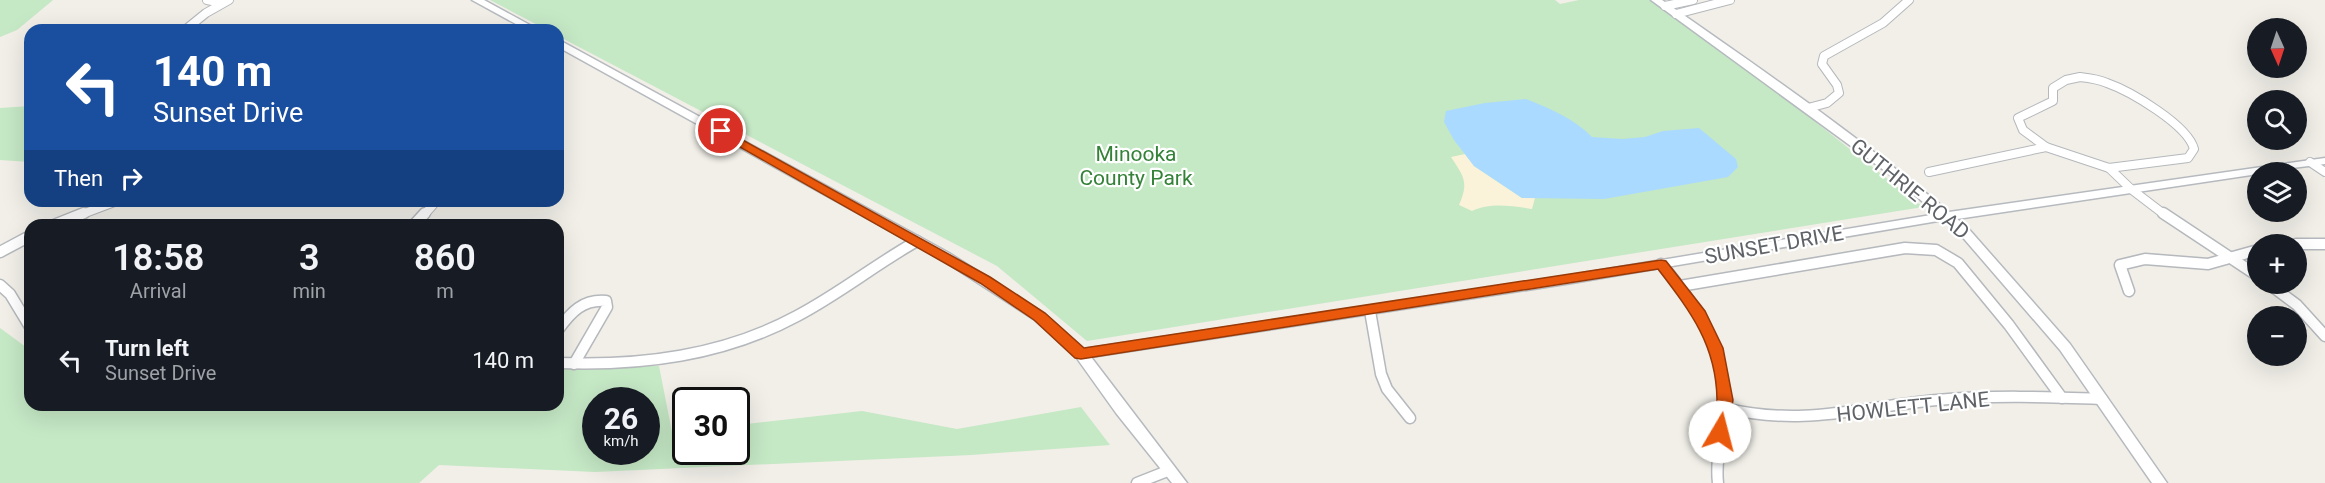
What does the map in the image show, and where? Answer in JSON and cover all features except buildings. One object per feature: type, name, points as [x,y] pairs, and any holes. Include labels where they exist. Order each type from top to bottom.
[{"type":"street","points":[[207,0],[225,2]]},
{"type":"street","points":[[478,0],[523,24]]},
{"type":"street","points":[[1661,3],[1693,0]]},
{"type":"street","points":[[1702,0],[1710,5]]},
{"type":"street","points":[[1676,14],[1730,0]]},
{"type":"street","points":[[1808,108],[1827,103],[1839,93],[1837,85],[1822,64],[1824,56],[1883,23],[1909,0]]},
{"type":"street","points":[[194,24],[225,2]]},
{"type":"street","name":"GUTHRIE ROAD","points":[[1661,3],[1808,108],[1949,216],[2029,303],[2065,347],[2160,483]]},
{"type":"street","points":[[564,46],[917,241],[985,280],[1040,317],[1081,354],[1180,483]]},
{"type":"street","points":[[2109,168],[2188,158],[2194,149],[2193,141],[2181,129],[2131,93],[2088,78],[2070,78],[2053,88],[2054,101],[2018,118],[2023,130],[2046,147],[2109,168],[2131,189],[2165,215],[2247,269]]},
{"type":"street","points":[[1929,172],[2046,147]]},
{"type":"street","name":"SUNSET DRIVE","points":[[1081,354],[1661,264],[1949,216],[2325,161]]},
{"type":"street","points":[[2310,162],[2325,172]]},
{"type":"street","points":[[70,219],[101,207]]},
{"type":"street","points":[[420,219],[431,207]]},
{"type":"street","points":[[0,252],[24,239]]},
{"type":"street","points":[[564,363],[681,357],[742,340],[797,316],[890,255],[917,241]]},
{"type":"street","points":[[2307,244],[2325,244]]},
{"type":"street","points":[[1680,286],[1905,248],[1938,249],[1954,259],[1982,291],[2022,341],[2062,398]]},
{"type":"street","points":[[2129,291],[2120,265],[2145,259],[2208,264],[2247,253]]},
{"type":"street","points":[[1661,264],[1700,314],[1716,348],[1724,392],[1724,408],[1716,453],[1718,483]]},
{"type":"street","points":[[0,285],[10,294],[24,317]]},
{"type":"street","points":[[2282,294],[2297,305],[2325,336]]},
{"type":"street","points":[[564,321],[571,311],[584,302],[596,299],[606,301],[607,307],[574,364]]},
{"type":"street","points":[[1370,310],[1381,374],[1386,389],[1410,418]]},
{"type":"street","name":"HOWLETT LANE","points":[[1724,408],[1762,417],[1807,419],[1936,400],[2102,399]]},
{"type":"street","points":[[1137,483],[1170,470]]},
{"type":"green space","points":[[0,0],[53,0],[17,30],[0,37]]},
{"type":"green space","name":"Minooka County Park","points":[[490,0],[1555,0],[1560,4],[1579,0],[1651,0],[1741,63],[1923,207],[1087,341],[997,266],[564,39],[564,24],[536,24]]},
{"type":"green space","points":[[24,106],[24,162],[0,160],[0,108]]},
{"type":"green space","points":[[0,328],[24,346],[24,411],[564,411],[564,367],[659,366],[672,432],[672,465],[750,465],[595,472],[439,465],[419,483],[0,483]]},
{"type":"green space","points":[[1081,407],[1110,445],[971,455],[750,465],[750,424],[862,411],[957,429]]},
{"type":"sand","points":[[1465,154],[1474,166],[1522,198],[1535,198],[1532,209],[1486,206],[1472,211],[1459,205],[1464,191],[1464,180],[1451,157]]},
{"type":"water","points":[[1526,99],[1569,119],[1592,137],[1622,139],[1645,137],[1663,131],[1699,128],[1736,159],[1738,167],[1728,177],[1604,199],[1522,198],[1474,166],[1454,140],[1444,122],[1446,111],[1485,103]]},
{"type":"route","points":[[721,131],[985,280],[1040,317],[1081,354],[1661,264],[1700,314],[1716,348],[1725,400],[1720,432]]}]
